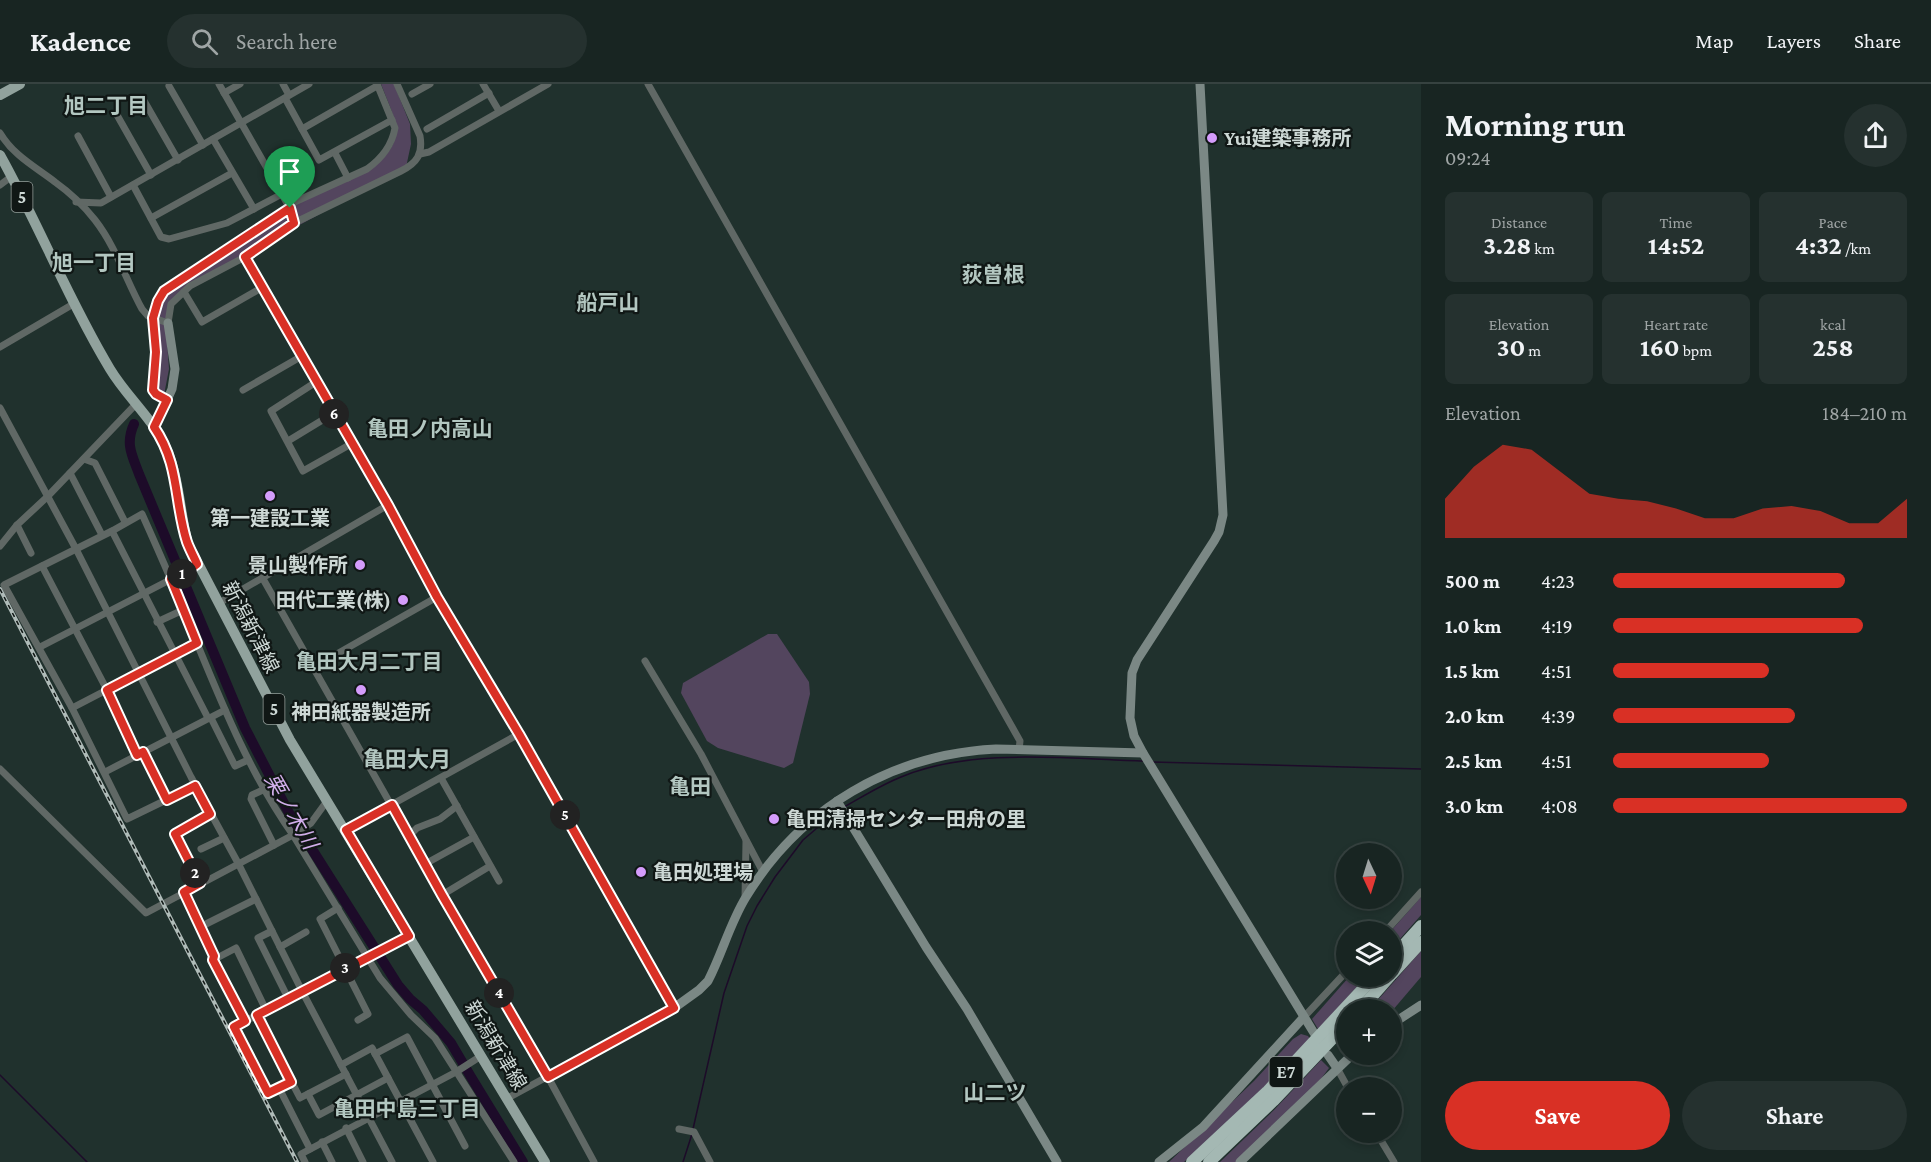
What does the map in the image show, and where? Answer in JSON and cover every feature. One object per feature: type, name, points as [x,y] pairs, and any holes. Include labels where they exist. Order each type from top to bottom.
[{"type":"highway","points":[[1402,947],[1421,926]]},
{"type":"highway","points":[[1402,963],[1421,942]]},
{"type":"highway","name":"E7","points":[[1192,1162],[1267,1092],[1365,987]]},
{"type":"highway","points":[[1369,999],[1380,987]]},
{"type":"highway","name":"E7","points":[[1209,1162],[1280,1094],[1336,1035]]},
{"type":"main road","points":[[0,95],[20,84]]},
{"type":"main road","name":"新潟新津線","points":[[0,155],[111,371],[154,427],[169,456],[193,567],[219,603],[290,740],[545,1162]]},
{"type":"street","points":[[219,84],[289,206],[294,223]]},
{"type":"street","points":[[224,93],[240,84]]},
{"type":"street","points":[[282,84],[319,160],[392,120]]},
{"type":"street","points":[[76,201],[101,203],[309,84]]},
{"type":"street","points":[[154,427],[172,389],[175,369],[168,323],[171,304],[190,286],[245,257],[294,223],[411,166],[420,154],[420,136],[397,84]]},
{"type":"street","points":[[412,94],[430,84]]},
{"type":"street","points":[[483,84],[499,111]]},
{"type":"street","points":[[420,154],[429,152],[548,84]]},
{"type":"street","points":[[648,84],[1020,741],[1019,750]]},
{"type":"street","points":[[1200,84],[1223,515],[1214,541],[1134,667],[1131,681],[1131,726],[1144,755],[1314,1033]]},
{"type":"street","points":[[167,400],[153,390],[156,352],[153,318],[164,291],[289,206],[377,162],[394,136],[395,128],[377,85],[302,129]]},
{"type":"street","points":[[169,86],[203,145]]},
{"type":"street","points":[[428,129],[489,93]]},
{"type":"street","points":[[143,99],[178,160]]},
{"type":"street","points":[[117,115],[151,175]]},
{"type":"street","points":[[0,133],[5,142],[29,166],[54,181],[95,220],[118,256],[142,309],[148,316],[168,323]]},
{"type":"street","points":[[78,136],[111,196]]},
{"type":"street","points":[[213,139],[254,209]]},
{"type":"street","points":[[335,153],[348,178]]},
{"type":"street","points":[[277,185],[304,171]]},
{"type":"street","points":[[151,219],[232,173]]},
{"type":"street","points":[[0,185],[12,176]]},
{"type":"street","points":[[133,185],[161,237],[169,239],[227,223],[282,194]]},
{"type":"street","points":[[245,257],[388,505],[437,597],[519,734],[674,1008]]},
{"type":"street","points":[[184,292],[202,322],[263,287]]},
{"type":"street","points":[[0,347],[75,303]]},
{"type":"street","points":[[243,390],[302,356]]},
{"type":"street","points":[[316,382],[271,411],[303,471],[351,444]]},
{"type":"street","points":[[0,546],[17,525],[136,404]]},
{"type":"street","points":[[0,408],[76,549],[195,786],[238,863],[369,1117],[389,1161]]},
{"type":"street","points":[[288,441],[334,413]]},
{"type":"street","points":[[84,459],[95,463],[125,522]]},
{"type":"street","points":[[70,473],[102,535]]},
{"type":"street","points":[[219,603],[388,505]]},
{"type":"street","points":[[195,786],[127,819],[40,647],[4,585],[142,514],[174,578],[183,610],[225,710],[279,816],[293,835],[380,978],[395,998],[435,1038],[514,1162]]},
{"type":"street","points":[[17,525],[31,553]]},
{"type":"street","points":[[112,531],[157,622],[236,766],[248,759]]},
{"type":"street","points":[[42,566],[140,754],[167,800]]},
{"type":"street","points":[[40,647],[193,567]]},
{"type":"street","points":[[262,577],[548,1077],[594,1162]]},
{"type":"street","points":[[314,667],[437,597]]},
{"type":"street","points":[[157,622],[183,610]]},
{"type":"street","points":[[72,708],[197,643]]},
{"type":"street","points":[[645,661],[701,754],[763,872]]},
{"type":"street","points":[[105,772],[225,710]]},
{"type":"street","points":[[346,830],[519,734]]},
{"type":"street","points":[[508,1098],[674,1008],[699,990],[708,981],[745,899],[763,872],[794,836],[881,775],[941,755],[973,750],[1144,755]]},
{"type":"street","points":[[0,769],[146,913],[293,835],[311,823],[327,801]]},
{"type":"street","points":[[441,778],[499,881]]},
{"type":"street","points":[[265,789],[252,795],[251,799],[274,845]]},
{"type":"street","points":[[838,803],[926,947],[967,1009],[1058,1162]]},
{"type":"street","points":[[409,836],[417,828],[440,819],[457,806]]},
{"type":"street","points":[[200,883],[175,834],[210,814]]},
{"type":"street","points":[[425,864],[474,837]]},
{"type":"street","points":[[201,849],[224,838]]},
{"type":"street","points":[[745,899],[746,839]]},
{"type":"street","points":[[442,895],[490,866]]},
{"type":"street","points":[[184,892],[214,956],[213,960],[245,1021]]},
{"type":"street","points":[[1394,921],[1421,892]]},
{"type":"street","points":[[200,927],[256,899]]},
{"type":"street","points":[[338,908],[320,919],[368,1014],[358,1020]]},
{"type":"street","points":[[272,931],[258,938],[288,998]]},
{"type":"street","points":[[280,947],[306,932]]},
{"type":"street","points":[[291,1082],[268,1093],[234,1027],[409,936]]},
{"type":"street","points":[[213,960],[236,948],[266,1010]]},
{"type":"street","points":[[1159,1162],[1203,1127],[1336,983]]},
{"type":"street","points":[[1402,1017],[1421,1005]]},
{"type":"street","points":[[257,1015],[300,1098],[345,1074]]},
{"type":"street","points":[[375,1054],[407,1037],[465,1146]]},
{"type":"street","points":[[341,1065],[372,1048],[432,1162]]},
{"type":"street","points":[[1328,1055],[1341,1077]]},
{"type":"street","points":[[305,1162],[301,1154],[346,1128],[456,1072],[481,1056]]},
{"type":"street","points":[[1240,1162],[1340,1065]]},
{"type":"street","points":[[308,1094],[319,1115],[388,1078]]},
{"type":"street","points":[[279,1088],[310,1149]]},
{"type":"street","points":[[346,1128],[363,1162]]},
{"type":"street","points":[[679,1130],[694,1132],[710,1162]]},
{"type":"street","points":[[322,1142],[332,1162]]},
{"type":"street","points":[[1383,1143],[1394,1162]]},
{"type":"shaded area","points":[[381,84],[394,84],[410,124],[411,144],[405,172],[364,190],[191,284],[169,303],[166,327],[169,369],[164,395],[158,393],[155,387],[156,314],[165,292],[286,216],[296,204],[373,168],[391,147],[396,129]]},
{"type":"shaded area","points":[[768,634],[777,634],[809,682],[810,694],[793,763],[784,768],[718,748],[707,741],[681,693],[683,683]]},
{"type":"shaded area","points":[[1421,897],[1421,915],[1402,937],[1402,921],[1400,921]]},
{"type":"shaded area","points":[[1421,951],[1421,977],[1402,999],[1379,999],[1389,987],[1402,987],[1402,973]]},
{"type":"shaded area","points":[[1340,987],[1357,987],[1346,999],[1336,999],[1336,1010],[1318,1029],[1312,1019]]},
{"type":"shaded area","points":[[1301,1034],[1310,1039],[1262,1089],[1184,1162],[1169,1162],[1254,1081],[1293,1039]]},
{"type":"shaded area","points":[[1321,1060],[1329,1068],[1312,1091],[1238,1162],[1220,1162],[1274,1110]]},
{"type":"waterway","name":"栗ノ木川","points":[[134,424],[130,444],[139,474],[245,728],[289,813],[398,985],[451,1043],[523,1162]]},
{"type":"waterway","points":[[844,807],[901,777],[958,762],[1021,757],[1144,761]]},
{"type":"waterway","points":[[1152,762],[1421,769]]},
{"type":"waterway","points":[[693,1129],[724,993],[747,926],[775,877],[803,840],[837,811]]},
{"type":"waterway","points":[[0,1075],[87,1162]]},
{"type":"waterway","points":[[683,1162],[692,1134]]},
{"type":"railway","points":[[0,589],[297,1162]]},
{"type":"place","name":"Yui建築事務所","points":[[1212,138]]},
{"type":"place","name":"第一建設工業","points":[[270,496]]},
{"type":"place","name":"景山製作所","points":[[360,565]]},
{"type":"place","name":"田代工業(株)","points":[[403,600]]},
{"type":"place","name":"神田紙器製造所","points":[[361,690]]},
{"type":"place","name":"亀田清掃センター田舟の里","points":[[774,819]]},
{"type":"place","name":"亀田処理場","points":[[641,872]]},
{"type":"district","name":"旭二丁目","points":[[106,106]]},
{"type":"district","name":"旭一丁目","points":[[94,263]]},
{"type":"district","name":"荻曽根","points":[[993,275]]},
{"type":"district","name":"船戸山","points":[[608,303]]},
{"type":"district","name":"亀田ノ内高山","points":[[430,429]]},
{"type":"district","name":"亀田大月二丁目","points":[[369,662]]},
{"type":"district","name":"亀田大月","points":[[407,759]]},
{"type":"district","name":"亀田","points":[[690,787]]},
{"type":"district","name":"山二ツ","points":[[995,1093]]},
{"type":"district","name":"亀田中島三丁目","points":[[407,1109]]},
{"type":"route","points":[[290,208],[294,223],[245,257],[388,505],[437,597],[519,734],[674,1008],[548,1077],[392,805],[346,830],[409,936],[257,1015],[291,1082],[268,1093],[234,1027],[245,1021],[213,960],[214,956],[184,892],[200,883],[175,834],[210,814],[195,786],[167,800],[143,752],[137,755],[107,690],[197,643],[171,579],[197,564],[182,522],[177,486],[169,456],[154,427],[167,400],[153,390],[156,352],[153,318],[158,301],[164,291],[188,274],[290,208]]}]
